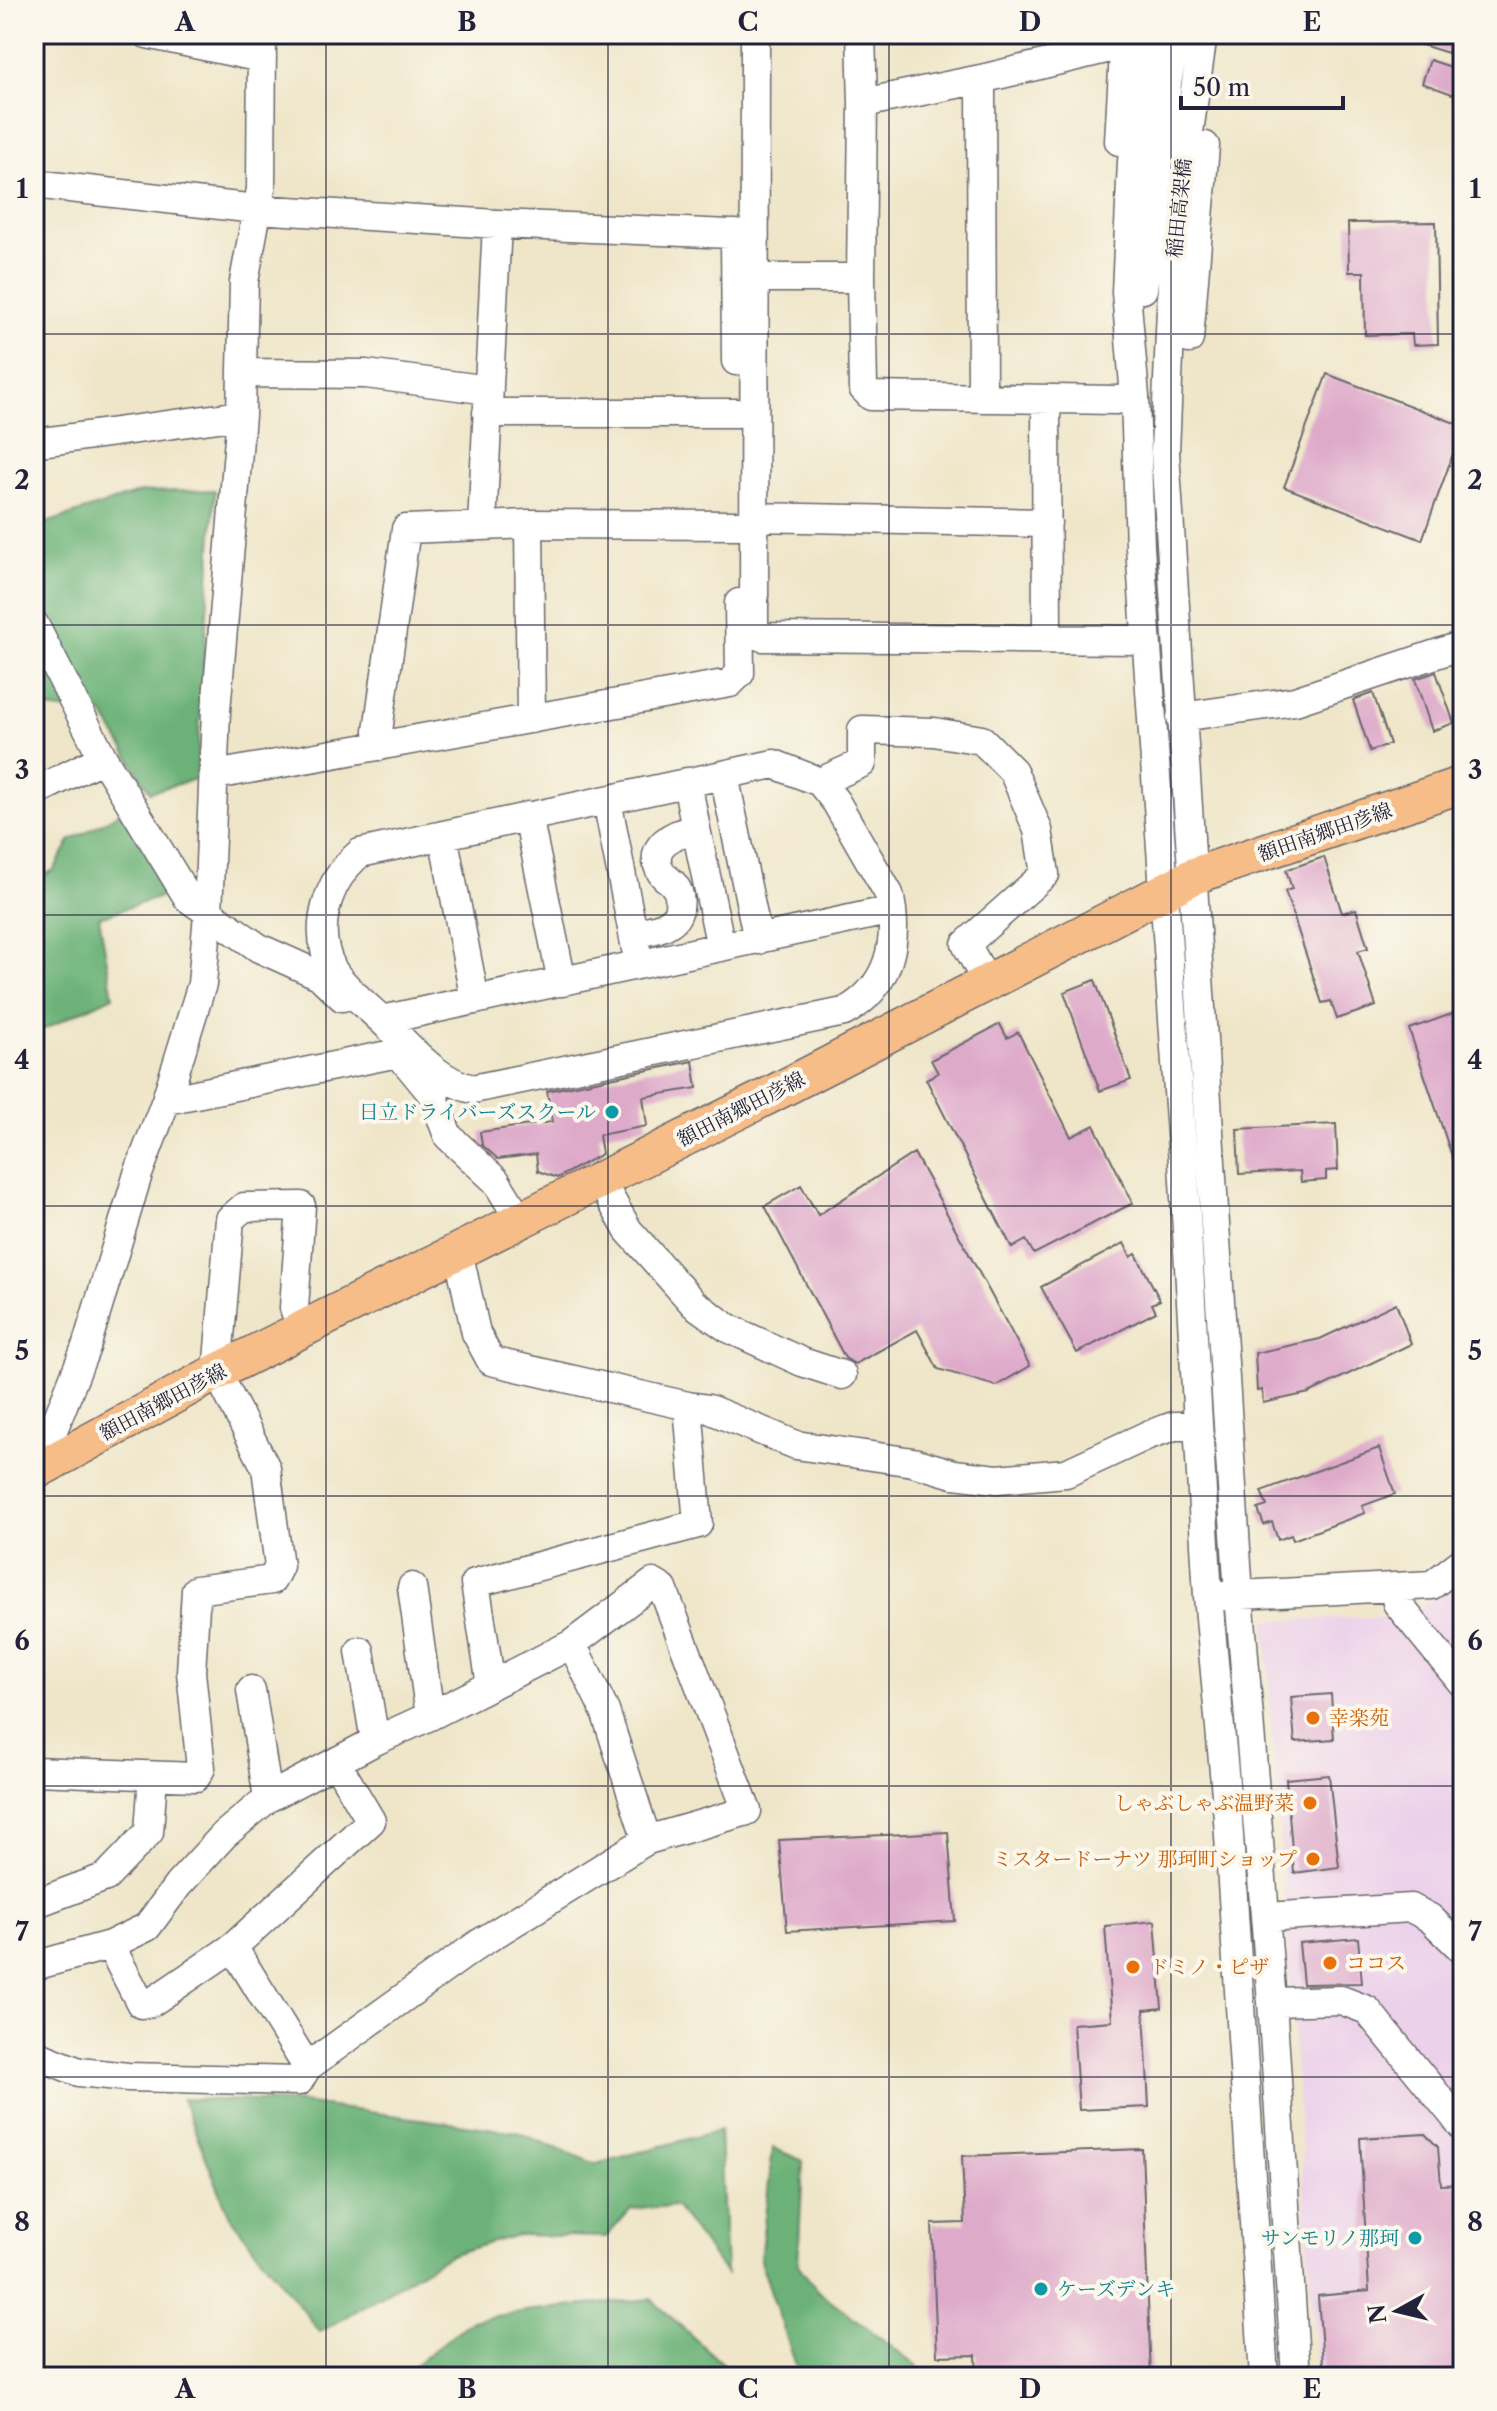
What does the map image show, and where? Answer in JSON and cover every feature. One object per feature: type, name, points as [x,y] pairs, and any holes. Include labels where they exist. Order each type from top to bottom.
[{"type":"main road","name":"額田南郷田彦線","points":[[34,1474],[217,1372],[988,984],[1194,876],[1463,784]]},
{"type":"street","points":[[34,1474],[86,1347],[138,1174],[166,1100],[202,984],[208,914],[216,711],[241,415],[244,282],[261,189],[262,46],[147,34]]},
{"type":"street","points":[[755,34],[737,413],[754,628],[762,637],[1138,640]]},
{"type":"street","points":[[861,34],[863,388],[871,396],[1126,398]]},
{"type":"street","points":[[1152,34],[1132,161],[1126,277],[1126,398],[1138,640],[1163,894],[1183,1163],[1208,1596],[1229,1835],[1264,2377]]},
{"type":"street","name":"稲田高架橋","points":[[1126,398],[1176,34]]},
{"type":"street","name":"稲田高架橋","points":[[1169,528],[1165,452],[1174,237],[1203,34]]},
{"type":"street","points":[[1221,34],[1207,117],[1195,239],[1184,416],[1169,528],[1239,1595],[1266,1917],[1296,2377]]},
{"type":"street","points":[[863,103],[981,79],[1124,39],[1109,285],[1126,398]]},
{"type":"street","points":[[981,79],[982,398]]},
{"type":"street","points":[[34,184],[256,209],[497,224],[745,234]]},
{"type":"street","points":[[482,526],[497,224]]},
{"type":"street","points":[[215,775],[730,683],[740,673],[756,278],[745,234]]},
{"type":"street","points":[[756,278],[861,278]]},
{"type":"street","points":[[243,373],[366,374],[488,402],[737,413]]},
{"type":"street","points":[[1046,399],[1047,639]]},
{"type":"street","points":[[34,443],[241,415]]},
{"type":"street","points":[[380,746],[378,731],[406,529],[746,521],[1047,523]]},
{"type":"street","points":[[529,524],[531,719]]},
{"type":"street","points":[[36,629],[103,758],[188,898],[259,948],[319,975],[398,1053],[433,1095],[448,1136],[496,1181],[520,1220]]},
{"type":"street","points":[[1181,717],[1295,701],[1461,652]]},
{"type":"street","points":[[820,782],[862,763],[862,730],[934,732],[982,740],[1013,771],[1038,830],[1045,874],[966,944],[988,984]]},
{"type":"street","points":[[34,792],[103,758]]},
{"type":"street","points":[[774,764],[820,782],[836,802],[889,894],[892,910],[893,935],[884,972],[863,1002],[844,1012],[473,1089],[445,1078],[417,1056],[333,971],[322,937],[324,909],[341,874],[360,853],[724,775],[774,764]]},
{"type":"street","points":[[724,775],[758,940]]},
{"type":"street","points":[[687,782],[721,947]]},
{"type":"street","points":[[607,800],[639,965]]},
{"type":"street","points":[[528,816],[562,982]]},
{"type":"street","points":[[633,933],[673,921],[680,897],[674,884],[663,877],[657,864],[658,852],[663,842],[673,835],[696,829]]},
{"type":"street","points":[[443,835],[475,1000]]},
{"type":"street","points":[[382,1020],[892,910]]},
{"type":"street","points":[[166,1100],[398,1053]]},
{"type":"street","points":[[600,1180],[628,1230],[694,1304],[728,1328],[802,1362],[842,1375]]},
{"type":"street","points":[[34,1771],[196,1777],[201,1768],[191,1672],[196,1590],[272,1580],[279,1566],[266,1468],[217,1372],[230,1219],[244,1207],[301,1206],[294,1308],[302,1330]]},
{"type":"street","points":[[458,1251],[476,1333],[491,1361],[709,1409],[796,1445],[913,1462],[954,1474],[997,1479],[1066,1473],[1148,1435],[1174,1426],[1197,1426]]},
{"type":"street","points":[[491,1685],[475,1583],[698,1524],[688,1406]]},
{"type":"street","points":[[1208,1596],[1432,1585],[1463,1561]]},
{"type":"street","points":[[34,1966],[110,1945],[147,1927],[178,1885],[224,1835],[268,1798],[375,1741],[572,1644],[653,1583],[663,1589],[747,1811],[647,1840],[480,1943],[307,2067],[299,2081],[128,2077],[79,2072],[34,2054]]},
{"type":"street","points":[[412,1587],[430,1716]]},
{"type":"street","points":[[1394,1587],[1397,1603],[1463,1684]]},
{"type":"street","points":[[572,1644],[605,1711],[647,1840]]},
{"type":"street","points":[[360,1651],[375,1741]]},
{"type":"street","points":[[251,1690],[268,1798]]},
{"type":"street","points":[[110,1945],[141,2004],[152,2002],[233,1947],[371,1821],[336,1762]]},
{"type":"street","points":[[34,1904],[106,1877],[149,1832],[153,1776]]},
{"type":"street","points":[[1266,1917],[1411,1908],[1430,1918],[1463,1950]]},
{"type":"street","points":[[233,1947],[307,2067]]},
{"type":"street","points":[[1272,2002],[1341,2000],[1367,2010],[1463,2127]]},
{"type":"shaded area","points":[[1463,1574],[1463,2377],[1317,2377],[1265,1621],[1408,1616]]},
{"type":"green space","points":[[215,490],[196,779],[150,792],[103,714],[34,707],[34,527],[141,492]]},
{"type":"green space","points":[[125,810],[160,868],[169,894],[99,917],[113,996],[34,1034],[34,880],[54,870],[70,841]]},
{"type":"green space","points":[[182,2099],[294,2102],[517,2132],[596,2164],[720,2130],[726,2274],[675,2206],[631,2209],[606,2237],[517,2235],[449,2255],[320,2332],[230,2217]]},
{"type":"green space","points":[[773,2148],[803,2161],[798,2265],[817,2290],[918,2366],[909,2377],[800,2377],[760,2260]]},
{"type":"green space","points":[[651,2299],[737,2377],[400,2377],[472,2320],[533,2310]]},
{"type":"building","points":[[1401,34],[1454,34],[1448,53],[1400,38]]},
{"type":"building","points":[[1430,60],[1463,71],[1463,98],[1422,83]]},
{"type":"building","points":[[1436,222],[1438,344],[1413,345],[1412,334],[1365,335],[1364,272],[1349,272],[1348,223]]},
{"type":"building","points":[[1327,374],[1463,426],[1422,540],[1284,487]]},
{"type":"building","points":[[1436,672],[1454,723],[1432,731],[1415,679]]},
{"type":"building","points":[[1373,693],[1390,744],[1370,751],[1353,700]]},
{"type":"building","points":[[1324,857],[1342,913],[1356,909],[1368,948],[1358,951],[1376,1006],[1337,1019],[1331,1001],[1322,1003],[1285,891],[1292,889],[1286,870]]},
{"type":"building","points":[[1095,980],[1131,1080],[1100,1091],[1064,992]]},
{"type":"building","points":[[1463,1010],[1463,1179],[1460,1180],[1409,1029]]},
{"type":"building","points":[[1000,1024],[1007,1038],[1018,1032],[1071,1137],[1094,1125],[1133,1203],[1034,1254],[1026,1240],[1012,1248],[926,1079],[938,1073],[931,1060]]},
{"type":"building","name":"日立ドライバーズスクール","points":[[693,1061],[697,1088],[643,1097],[647,1126],[599,1135],[602,1154],[557,1178],[538,1171],[536,1154],[498,1159],[482,1145],[480,1132],[552,1122],[547,1091]]},
{"type":"building","points":[[1336,1124],[1338,1170],[1326,1171],[1326,1180],[1301,1182],[1300,1171],[1239,1174],[1237,1129]]},
{"type":"building","points":[[914,1153],[1030,1366],[996,1386],[938,1369],[917,1330],[855,1364],[845,1358],[765,1206],[801,1185],[818,1215]]},
{"type":"building","points":[[1124,1243],[1131,1257],[1136,1254],[1160,1300],[1152,1304],[1156,1312],[1077,1353],[1041,1287]]},
{"type":"building","points":[[1396,1303],[1411,1344],[1309,1393],[1263,1403],[1262,1390],[1257,1391],[1255,1353],[1320,1339]]},
{"type":"building","points":[[1379,1448],[1395,1494],[1362,1506],[1365,1513],[1293,1540],[1291,1535],[1278,1540],[1272,1522],[1264,1525],[1258,1509],[1267,1506],[1261,1491]]},
{"type":"building","name":"幸楽苑","points":[[1331,1694],[1334,1739],[1295,1742],[1291,1697]]},
{"type":"building","points":[[1329,1775],[1339,1867],[1294,1873],[1286,1779]]},
{"type":"building","points":[[948,1832],[955,1921],[787,1931],[779,1840]]},
{"type":"building","points":[[1155,1921],[1162,2008],[1144,2010],[1149,2107],[1079,2110],[1073,2024],[1112,2021],[1105,1926]]},
{"type":"building","name":"ココス","points":[[1358,1938],[1362,1983],[1303,1984],[1299,1943]]},
{"type":"building","name":"サンモリノ那珂","points":[[1425,2134],[1438,2147],[1441,2185],[1463,2184],[1463,2377],[1324,2377],[1318,2296],[1369,2291],[1360,2138]]},
{"type":"building","name":"ケーズデンキ","points":[[1142,2149],[1151,2377],[977,2377],[976,2355],[937,2356],[932,2224],[965,2223],[962,2156]]},
{"type":"place","name":"日立ドライバーズスクール","points":[[612,1112]]},
{"type":"place","name":"幸楽苑","points":[[1313,1718]]},
{"type":"place","name":"しゃぶしゃぶ温野菜","points":[[1310,1803]]},
{"type":"place","name":"ミスタードーナツ 那珂町ショップ","points":[[1313,1859]]},
{"type":"place","name":"ココス","points":[[1330,1963]]},
{"type":"place","name":"ドミノ・ピザ","points":[[1133,1967]]},
{"type":"place","name":"サンモリノ那珂","points":[[1415,2238]]},
{"type":"place","name":"ケーズデンキ","points":[[1041,2289]]}]
